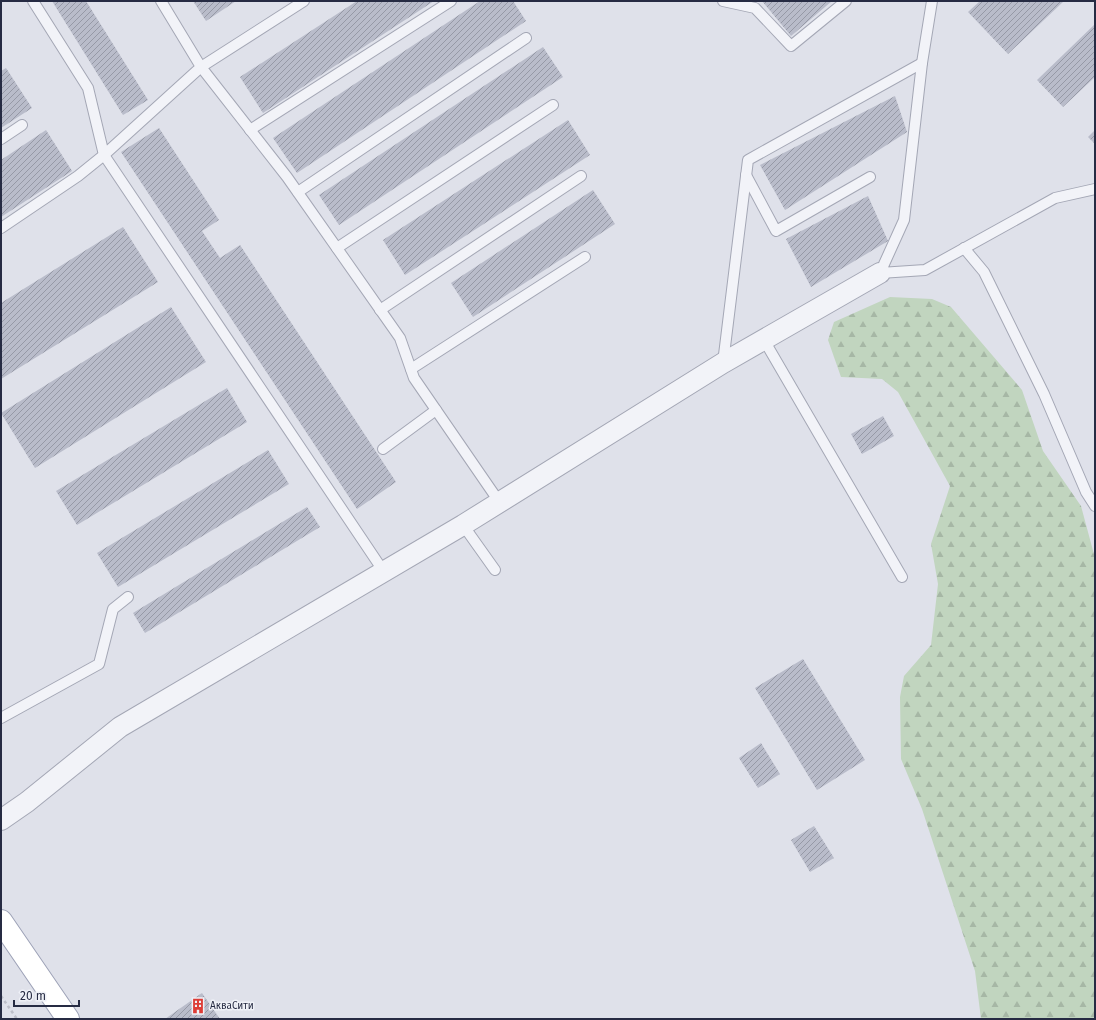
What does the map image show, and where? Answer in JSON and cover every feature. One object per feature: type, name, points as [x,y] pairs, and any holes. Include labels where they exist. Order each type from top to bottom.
[{"type":"main road","points":[[1,921],[68,1019]]},
{"type":"street","points":[[1,820],[27,802],[120,727],[464,525],[723,364],[880,273]]},
{"type":"lane","points":[[33,1],[88,88],[104,155],[384,572]]},
{"type":"lane","points":[[161,1],[201,67],[298,192],[400,338],[414,378],[500,503]]},
{"type":"lane","points":[[1,228],[78,176],[104,155],[201,67],[304,1]]},
{"type":"lane","points":[[250,130],[451,1]]},
{"type":"lane","points":[[723,1],[746,3],[755,8],[790,46],[846,1]]},
{"type":"lane","points":[[932,1],[922,63],[904,220],[880,273],[925,270],[1055,198],[1095,189]]},
{"type":"lane","points":[[298,192],[526,38]]},
{"type":"lane","points":[[723,364],[748,160],[922,63]]},
{"type":"lane","points":[[337,248],[553,105]]},
{"type":"lane","points":[[1,139],[22,125]]},
{"type":"lane","points":[[746,175],[776,231],[870,177]]},
{"type":"lane","points":[[380,310],[581,176]]},
{"type":"lane","points":[[964,248],[984,272],[1044,394],[1086,492],[1095,506]]},
{"type":"lane","points":[[411,369],[585,257]]},
{"type":"lane","points":[[764,340],[902,577]]},
{"type":"lane","points":[[384,450],[436,410]]},
{"type":"lane","points":[[464,525],[495,570]]},
{"type":"lane","points":[[1,718],[99,664],[113,609],[128,597]]},
{"type":"path","points":[[1,996],[17,1019]]},
{"type":"green space","points":[[890,297],[932,299],[951,307],[1022,390],[1043,451],[1081,506],[1095,558],[1095,1019],[981,1019],[975,971],[922,809],[901,759],[900,697],[904,676],[931,645],[938,584],[931,544],[950,486],[898,392],[882,379],[841,377],[828,340],[834,322]]},
{"type":"building","points":[[52,1],[86,1],[148,100],[123,115]]},
{"type":"building","points":[[193,1],[236,1],[206,21]]},
{"type":"building","points":[[357,1],[434,1],[263,113],[240,77]]},
{"type":"building","points":[[480,1],[513,1],[526,21],[297,173],[273,138]]},
{"type":"building","points":[[762,1],[832,1],[791,36]]},
{"type":"building","points":[[980,1],[1064,1],[1008,54],[968,12]]},
{"type":"building","points":[[1095,24],[1095,77],[1063,107],[1037,80]]},
{"type":"building","points":[[543,47],[563,77],[339,225],[319,195]]},
{"type":"building","points":[[6,68],[32,108],[1,128],[1,71]]},
{"type":"building","points":[[895,96],[907,132],[785,210],[760,165]]},
{"type":"building","points":[[568,120],[590,155],[405,275],[383,240]]},
{"type":"building","points":[[159,128],[219,220],[202,231],[220,258],[240,245],[396,482],[357,509],[121,152]]},
{"type":"building","points":[[46,130],[72,171],[1,217],[1,160]]},
{"type":"building","points":[[1095,130],[1095,144],[1088,137]]},
{"type":"building","points":[[593,190],[615,224],[473,317],[451,283]]},
{"type":"building","points":[[868,196],[888,241],[811,287],[786,239]]},
{"type":"building","points":[[123,227],[158,282],[1,379],[1,303]]},
{"type":"building","points":[[171,307],[206,362],[35,468],[1,413]]},
{"type":"building","points":[[227,388],[247,422],[77,525],[56,491]]},
{"type":"building","points":[[883,416],[894,436],[862,454],[851,434]]},
{"type":"building","points":[[268,450],[289,484],[118,587],[97,553]]},
{"type":"building","points":[[307,507],[320,527],[145,633],[133,613]]},
{"type":"building","points":[[803,659],[865,760],[817,790],[755,688]]},
{"type":"building","points":[[761,743],[780,774],[758,788],[739,758]]},
{"type":"building","points":[[814,826],[834,858],[810,872],[791,840]]},
{"type":"building","name":"АкваСити","points":[[202,993],[220,1019],[165,1019]]},
{"type":"place","name":"АкваСити","points":[[198,1006]]}]
